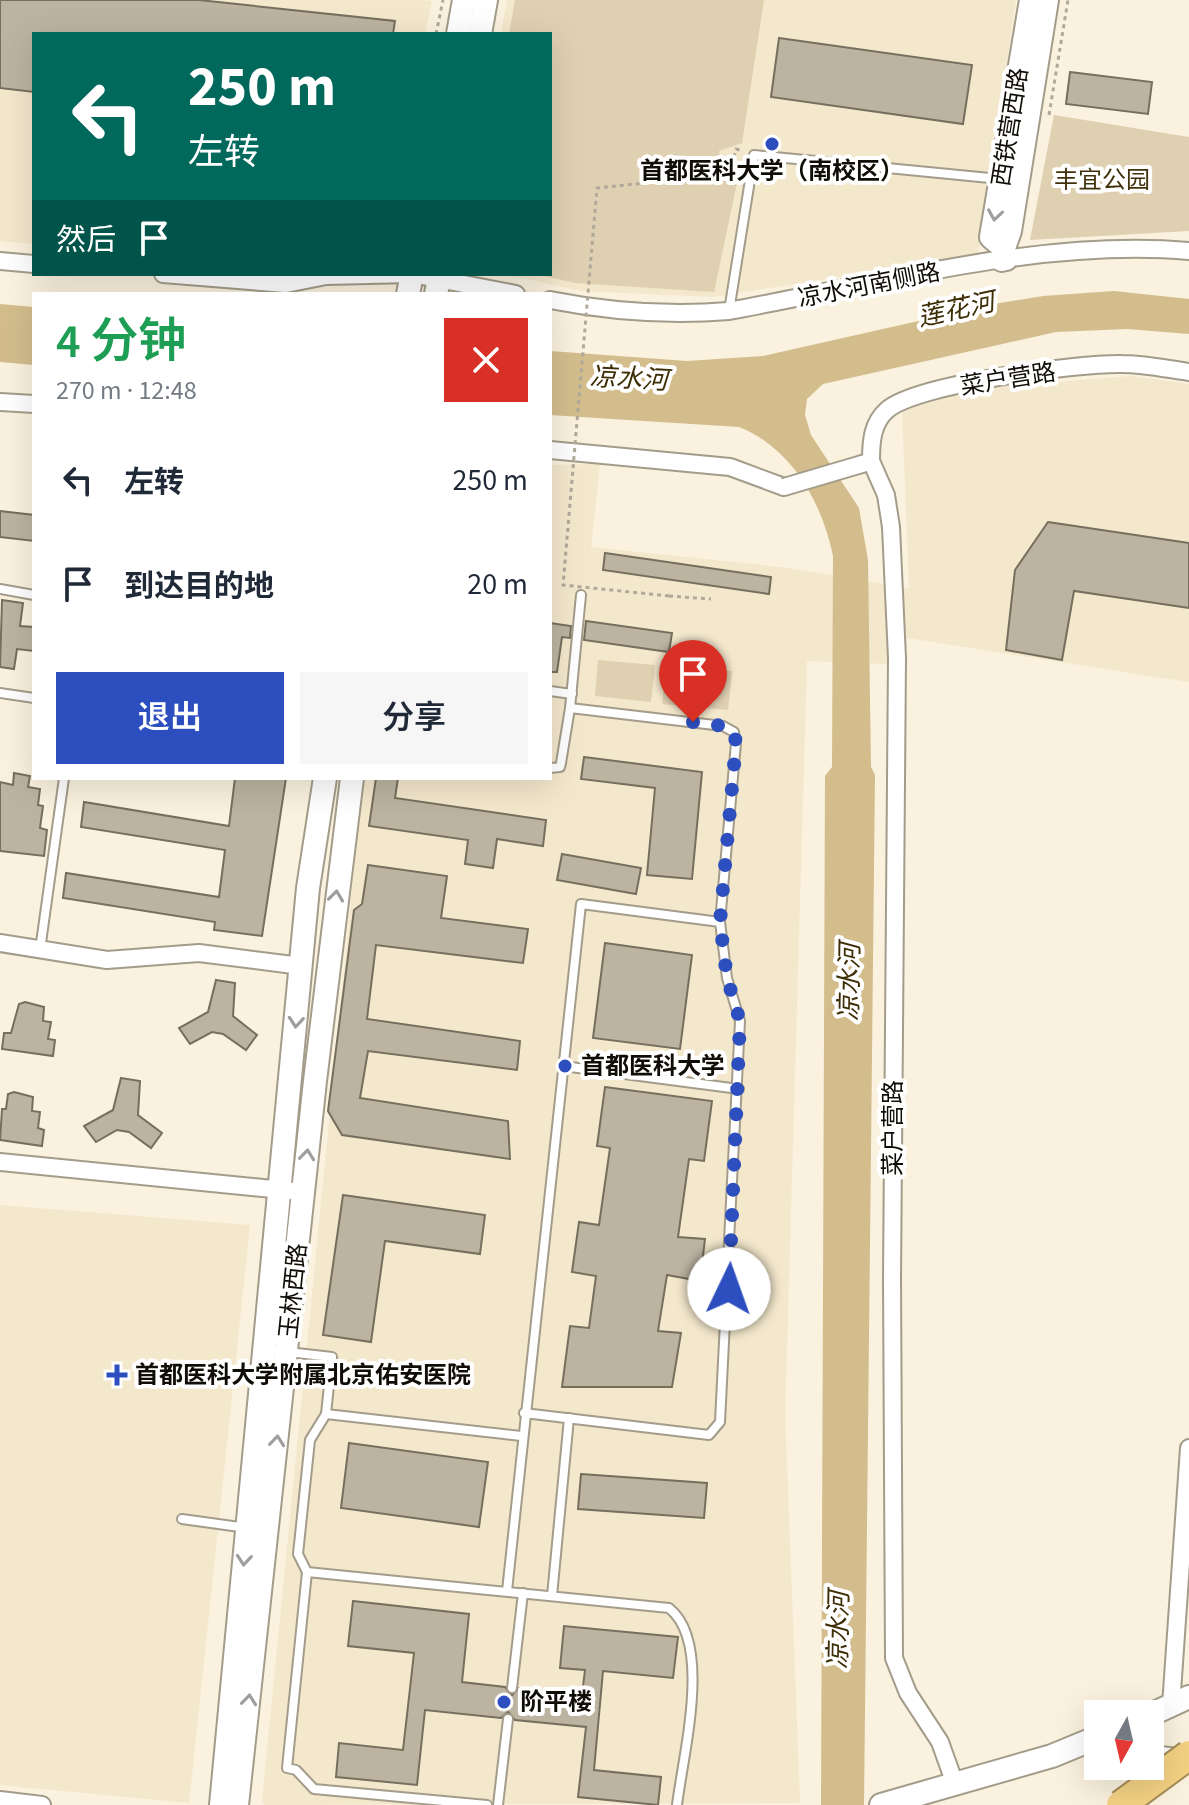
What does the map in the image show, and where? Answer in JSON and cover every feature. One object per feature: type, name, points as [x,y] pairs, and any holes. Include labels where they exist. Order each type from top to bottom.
[{"type":"highway","points":[[1121,1805],[1189,1755]]},
{"type":"street","points":[[458,32],[464,0]]},
{"type":"street","points":[[480,32],[486,0]]},
{"type":"street","name":"西铁营西路","points":[[1004,256],[991,237],[1031,0]]},
{"type":"street","name":"西铁营西路","points":[[1004,256],[1047,0]]},
{"type":"street","name":"凉水河南侧路","points":[[552,300],[625,313],[677,316],[729,311],[1004,256],[1144,247],[1189,251]]},
{"type":"street","points":[[0,261],[32,264]]},
{"type":"street","points":[[188,276],[286,284],[326,276]]},
{"type":"street","points":[[418,276],[503,292]]},
{"type":"street","name":"菜户营路","points":[[955,1784],[940,1742],[908,1693],[894,1658],[892,1262],[897,658],[891,527],[886,495],[866,462],[871,436],[884,412],[898,401],[930,391],[1033,373],[1121,364],[1189,372]]},
{"type":"street","points":[[0,402],[32,404]]},
{"type":"street","points":[[552,450],[730,467],[784,487],[866,462]]},
{"type":"street","name":"玉林西路","points":[[237,1805],[287,1352],[301,966],[311,860],[325,780]]},
{"type":"street","name":"玉林西路","points":[[221,1805],[247,1528],[352,780]]},
{"type":"street","points":[[0,943],[107,960],[199,953],[301,966]]},
{"type":"street","points":[[0,1162],[292,1191]]},
{"type":"street","points":[[1170,1706],[1189,1448]]},
{"type":"street","points":[[884,1804],[1052,1756],[1084,1743]]},
{"type":"street","points":[[1052,1756],[1084,1755]]},
{"type":"street","points":[[1164,1758],[1189,1761]]},
{"type":"street","points":[[0,1800],[42,1805]]},
{"type":"lane","points":[[729,311],[754,155],[1001,179]]},
{"type":"lane","points":[[0,589],[32,595]]},
{"type":"lane","points":[[552,768],[560,767],[570,708],[581,595]]},
{"type":"lane","points":[[552,691],[572,694]]},
{"type":"lane","points":[[0,693],[32,698]]},
{"type":"lane","points":[[524,1413],[709,1435],[720,1422],[739,1089],[740,1021],[727,978],[720,922],[736,743],[734,732],[723,726],[570,708]]},
{"type":"lane","points":[[40,951],[64,780]]},
{"type":"lane","points":[[507,1591],[521,1436],[581,904],[720,922]]},
{"type":"lane","points":[[563,1066],[739,1089]]},
{"type":"lane","points":[[287,1352],[332,1357],[326,1414],[310,1440],[298,1554],[307,1572],[287,1768],[296,1770],[314,1789],[487,1805]]},
{"type":"lane","points":[[326,1414],[521,1436]]},
{"type":"lane","points":[[552,1596],[569,1418]]},
{"type":"lane","points":[[182,1519],[247,1528]]},
{"type":"lane","points":[[307,1572],[669,1608],[681,1618],[694,1665],[677,1805]]},
{"type":"lane","points":[[512,1688],[523,1593]]},
{"type":"lane","points":[[498,1805],[508,1719]]},
{"type":"path","points":[[436,32],[443,0]]},
{"type":"path","points":[[711,599],[563,585],[597,188],[730,174],[736,149]]},
{"type":"shaded area","points":[[0,0],[432,1],[425,32],[32,32],[32,244],[0,241]]},
{"type":"shaded area","name":"首都医科大学（南校区）","points":[[507,0],[1016,0],[978,254],[714,297],[581,291],[514,276],[552,276],[552,32],[501,32]]},
{"type":"shaded area","name":"首都医科大学","points":[[1130,376],[1189,384],[1189,682],[894,636],[888,664],[807,661],[785,1415],[800,1803],[265,1805],[262,1801],[363,780],[552,780],[552,465],[600,464],[591,547],[780,567],[909,588],[902,407],[970,389]]},
{"type":"shaded area","name":"首都医科大学附属北京佑安医院","points":[[0,1205],[250,1225],[189,1803],[0,1785]]},
{"type":"green space","points":[[515,0],[764,0],[742,143],[719,151],[725,181],[737,183],[714,292],[575,283],[543,276],[552,276],[552,32],[509,32]]},
{"type":"green space","name":"丰宜公园","points":[[1054,115],[1189,137],[1189,231],[1030,240]]},
{"type":"green space","points":[[598,660],[655,665],[651,702],[595,696]]},
{"type":"green space","points":[[666,665],[732,671],[728,710],[662,704]]},
{"type":"water","name":"凉水河","points":[[1114,291],[1189,299],[1189,334],[1127,329],[1056,332],[823,384],[807,399],[805,415],[811,435],[859,508],[868,560],[871,767],[875,775],[864,1805],[821,1805],[825,776],[832,767],[833,556],[821,516],[801,479],[789,462],[758,436],[739,427],[552,415],[552,351],[687,361],[763,356],[994,304],[1043,296]]},
{"type":"water","points":[[0,304],[32,307],[32,365],[0,362]]},
{"type":"building","points":[[0,0],[199,0],[395,21],[393,32],[32,32],[32,92],[0,88]]},
{"type":"building","points":[[779,38],[972,65],[963,124],[771,97]]},
{"type":"building","points":[[1070,72],[1152,82],[1148,114],[1066,104]]},
{"type":"building","points":[[0,511],[32,515],[32,541],[0,537]]},
{"type":"building","points":[[1048,522],[1189,543],[1189,608],[1074,591],[1062,660],[1006,650],[1015,570]]},
{"type":"building","points":[[605,553],[771,577],[769,594],[603,570]]},
{"type":"building","points":[[2,600],[23,603],[20,626],[32,627],[32,651],[17,649],[14,669],[0,667]]},
{"type":"building","points":[[586,621],[672,633],[669,652],[584,640]]},
{"type":"building","points":[[552,623],[571,626],[570,638],[562,637],[557,672],[552,672]]},
{"type":"building","points":[[584,757],[702,772],[692,879],[647,875],[655,788],[581,779]]},
{"type":"building","points":[[14,773],[30,776],[28,787],[40,789],[38,805],[43,806],[40,828],[47,830],[44,856],[0,851],[0,782],[13,785]]},
{"type":"building","points":[[235,780],[286,780],[262,936],[214,930],[215,922],[63,898],[66,873],[219,897],[225,850],[81,827],[84,802],[229,826]]},
{"type":"building","points":[[376,780],[398,780],[395,798],[546,820],[543,846],[497,839],[493,868],[465,864],[468,840],[369,826]]},
{"type":"building","points":[[562,854],[641,868],[636,894],[557,880]]},
{"type":"building","points":[[368,865],[447,876],[441,918],[528,929],[523,963],[376,945],[367,1019],[520,1041],[517,1070],[368,1051],[360,1098],[508,1121],[510,1159],[342,1135],[328,1111],[354,910],[362,904]]},
{"type":"building","points":[[605,943],[692,955],[680,1049],[593,1038]]},
{"type":"building","points":[[216,980],[235,983],[233,1016],[257,1035],[246,1050],[223,1034],[212,1032],[190,1044],[179,1028],[208,1012]]},
{"type":"building","points":[[25,1002],[44,1007],[43,1021],[51,1022],[48,1039],[55,1040],[53,1056],[2,1049],[4,1033],[11,1033],[19,1004]]},
{"type":"building","points":[[121,1078],[140,1081],[138,1115],[162,1133],[151,1148],[129,1132],[117,1130],[96,1142],[84,1126],[113,1110]]},
{"type":"building","points":[[605,1087],[712,1101],[704,1161],[689,1159],[678,1237],[705,1239],[700,1281],[667,1275],[658,1331],[681,1333],[672,1387],[562,1387],[570,1326],[589,1328],[596,1276],[572,1272],[579,1222],[599,1225],[610,1148],[597,1146]]},
{"type":"building","points":[[14,1092],[33,1097],[32,1111],[40,1112],[38,1128],[44,1130],[42,1146],[0,1140],[2,1109],[6,1109],[8,1094]]},
{"type":"building","points":[[343,1195],[485,1215],[480,1254],[385,1241],[371,1342],[323,1335]]},
{"type":"building","points":[[349,1443],[488,1462],[479,1527],[341,1508]]},
{"type":"building","points":[[581,1474],[707,1483],[704,1518],[578,1509]]},
{"type":"building","name":"阶平楼","points":[[353,1601],[469,1614],[462,1682],[505,1687],[512,1695],[519,1688],[582,1694],[585,1670],[560,1668],[564,1626],[678,1637],[673,1678],[603,1671],[594,1770],[661,1777],[658,1805],[578,1797],[586,1727],[515,1720],[508,1712],[501,1718],[425,1710],[417,1785],[336,1777],[339,1743],[403,1750],[414,1653],[348,1646]]},
{"type":"place","name":"首都医科大学（南校区）","points":[[772,144]]},
{"type":"place","name":"首都医科大学","points":[[565,1066]]},
{"type":"place","name":"首都医科大学附属北京佑安医院","points":[[117,1375]]},
{"type":"place","name":"阶平楼","points":[[504,1702]]},
{"type":"route","points":[[693,722],[723,726],[734,732],[736,743],[720,922],[727,978],[740,1021],[729,1289]]},
{"type":"water label","name":"莲花河","points":[[956,309]]}]
